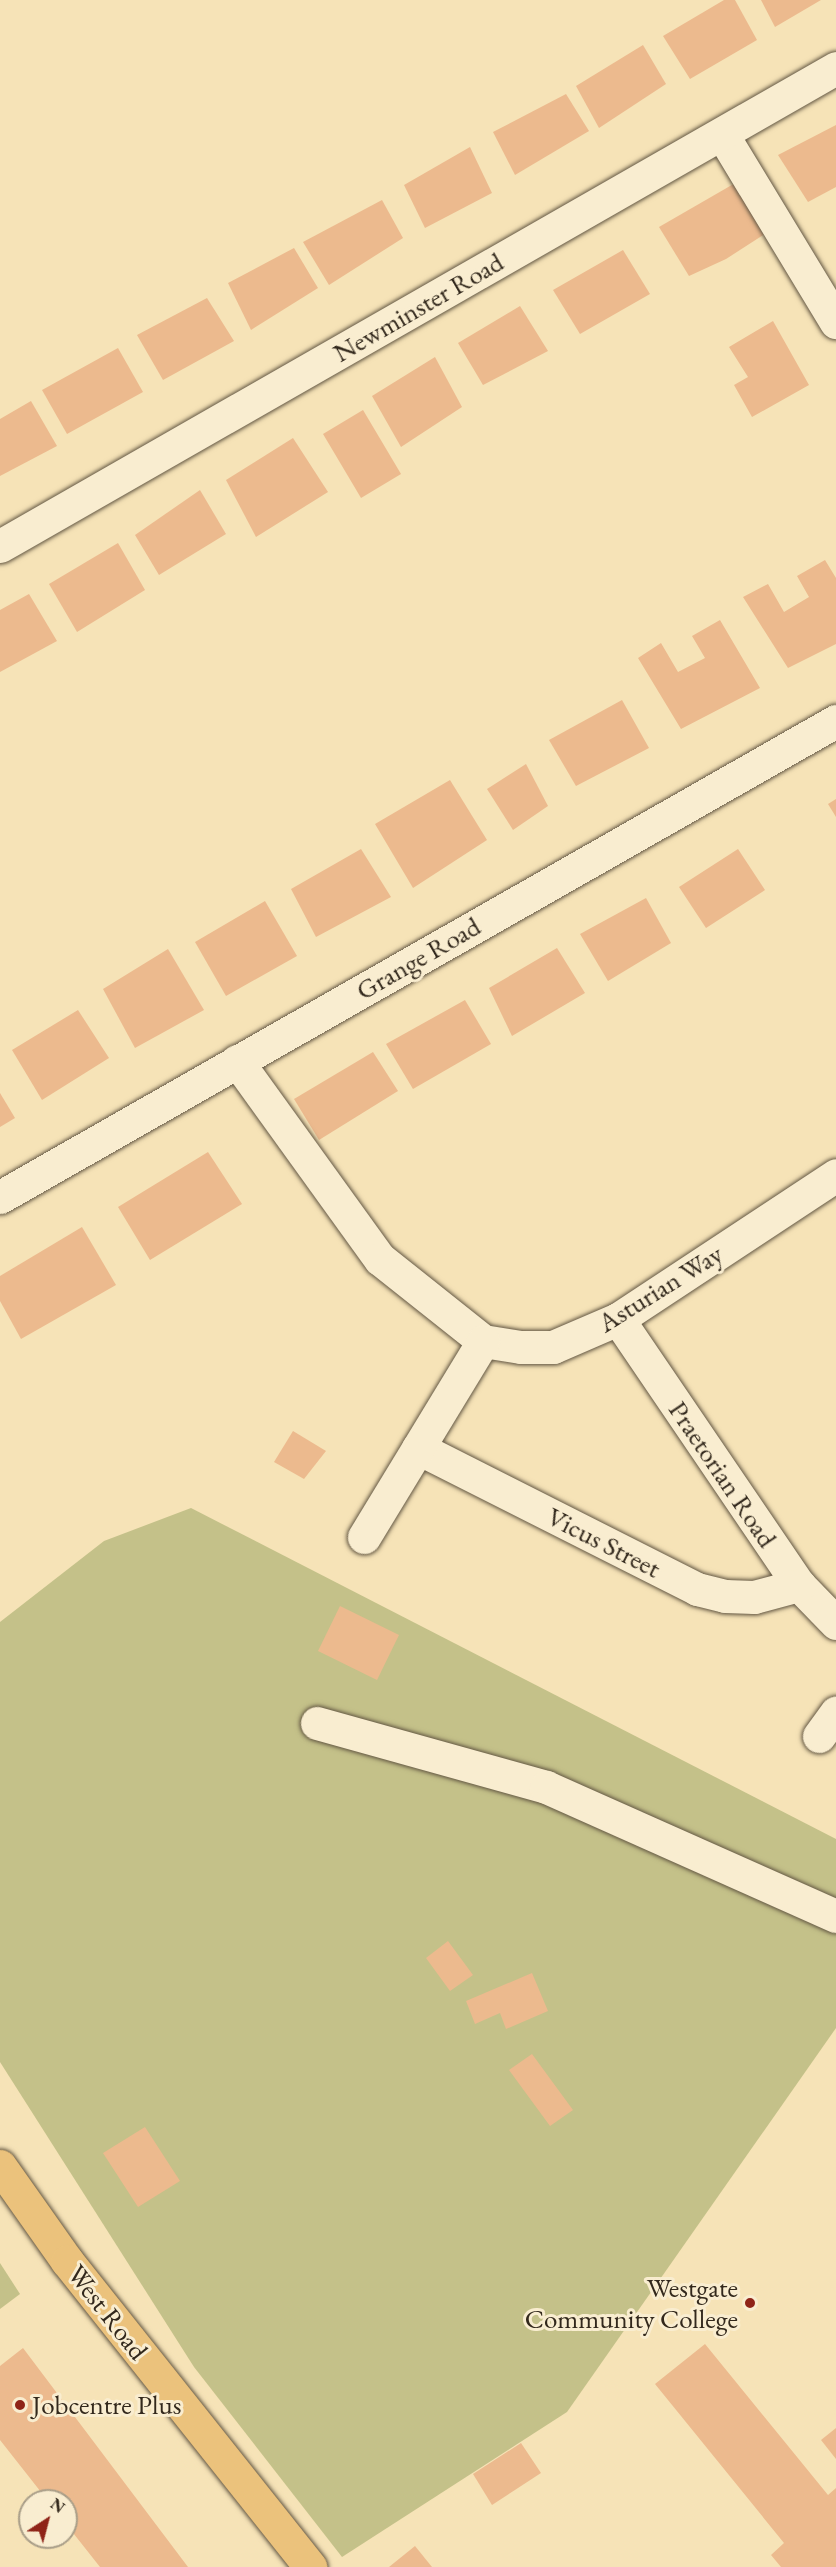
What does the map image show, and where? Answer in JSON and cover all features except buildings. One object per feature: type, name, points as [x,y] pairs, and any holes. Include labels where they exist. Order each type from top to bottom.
[{"type":"main road","name":"West Road","points":[[0,2166],[67,2261],[310,2567]]},
{"type":"street","name":"Newminster Road","points":[[0,546],[836,68]]},
{"type":"street","points":[[722,134],[836,322]]},
{"type":"street","name":"Grange Road","points":[[0,1197],[836,721]]},
{"type":"street","name":"Asturian Way","points":[[237,1061],[380,1259],[483,1341],[521,1347],[553,1347],[618,1319],[836,1175]]},
{"type":"street","name":"Praetorian Road","points":[[618,1319],[799,1585],[836,1623]]},
{"type":"street","points":[[364,1537],[483,1341]]},
{"type":"street","name":"Vicus Street","points":[[418,1448],[697,1589],[725,1596],[753,1597],[799,1585]]},
{"type":"street","points":[[317,1724],[546,1787],[836,1916]]},
{"type":"shaded area","points":[[191,1508],[836,1839],[836,2028],[567,2412],[342,2557],[194,2367],[0,2062],[0,1622],[104,1541]]},
{"type":"shaded area","points":[[0,2263],[20,2294],[0,2309]]},
{"type":"place","name":"Westgate Community College","points":[[750,2303]]},
{"type":"place","name":"Jobcentre Plus","points":[[20,2405]]}]
